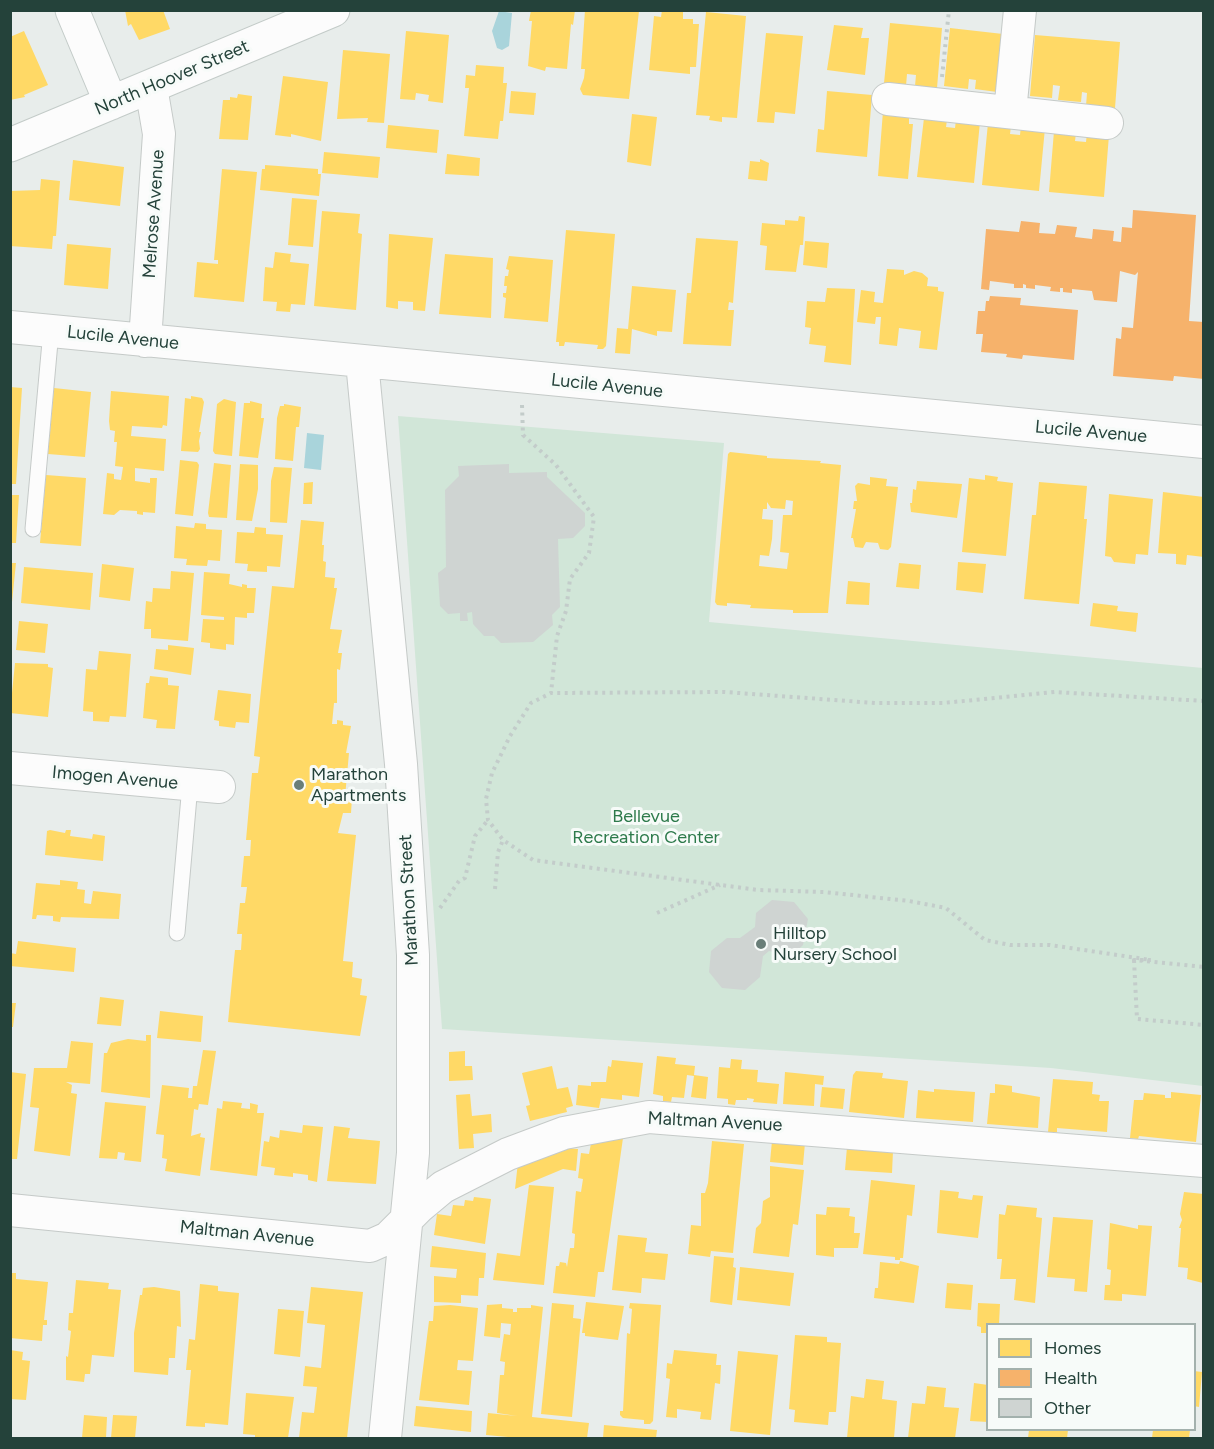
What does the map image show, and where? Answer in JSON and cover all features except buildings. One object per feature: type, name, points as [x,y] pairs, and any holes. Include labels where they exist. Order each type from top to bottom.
[{"type":"street","points":[[72,10],[111,103]]},
{"type":"street","name":"North Hoover Street","points":[[10,145],[333,10]]},
{"type":"street","points":[[1010,112],[1020,10]]},
{"type":"street","name":"Melrose Avenue","points":[[146,341],[159,134],[151,87]]},
{"type":"street","points":[[888,99],[1107,123]]},
{"type":"street","name":"Lucile Avenue","points":[[10,327],[1203,442]]},
{"type":"street","name":"Marathon Street","points":[[362,362],[401,764],[413,955],[415,1074],[413,1153],[385,1438]]},
{"type":"street","name":"Imogen Avenue","points":[[10,768],[204,786]]},
{"type":"street","name":"Maltman Avenue","points":[[10,1210],[370,1246],[388,1238],[443,1187],[508,1154],[564,1133],[649,1117],[1203,1161]]},
{"type":"lane","points":[[33,529],[51,331]]},
{"type":"lane","points":[[177,933],[204,786]]},
{"type":"path","points":[[939,105],[949,10]]},
{"type":"path","points":[[523,435],[555,465],[594,518],[589,553],[570,579],[566,611],[557,636],[551,693]]},
{"type":"path","points":[[1134,960],[1151,960],[1050,945],[1010,945],[985,940],[946,908],[909,901],[721,885],[533,860],[503,840],[488,820],[486,799],[492,772],[505,745],[531,703],[551,693],[725,692],[875,703],[943,703],[1055,692],[1203,701]]},
{"type":"path","points":[[410,912],[440,909],[459,881],[465,878],[475,836],[488,820]]},
{"type":"path","points":[[495,889],[498,852],[503,840]]},
{"type":"path","points":[[657,913],[721,885]]},
{"type":"path","points":[[1134,960],[1203,967]]},
{"type":"path","points":[[1134,960],[1137,1019],[1203,1025]]},
{"type":"green space","name":"Bellevue Recreation Center","points":[[398,416],[724,443],[709,622],[1203,668],[1203,1086],[1051,1068],[442,1029]]},
{"type":"water","points":[[499,11],[512,13],[509,46],[502,50],[497,48],[492,31]]},
{"type":"water","points":[[307,433],[324,435],[321,470],[304,468]]},
{"type":"place","name":"Marathon Apartments","points":[[299,785]]},
{"type":"place","name":"Hilltop Nursery School","points":[[761,944]]}]
